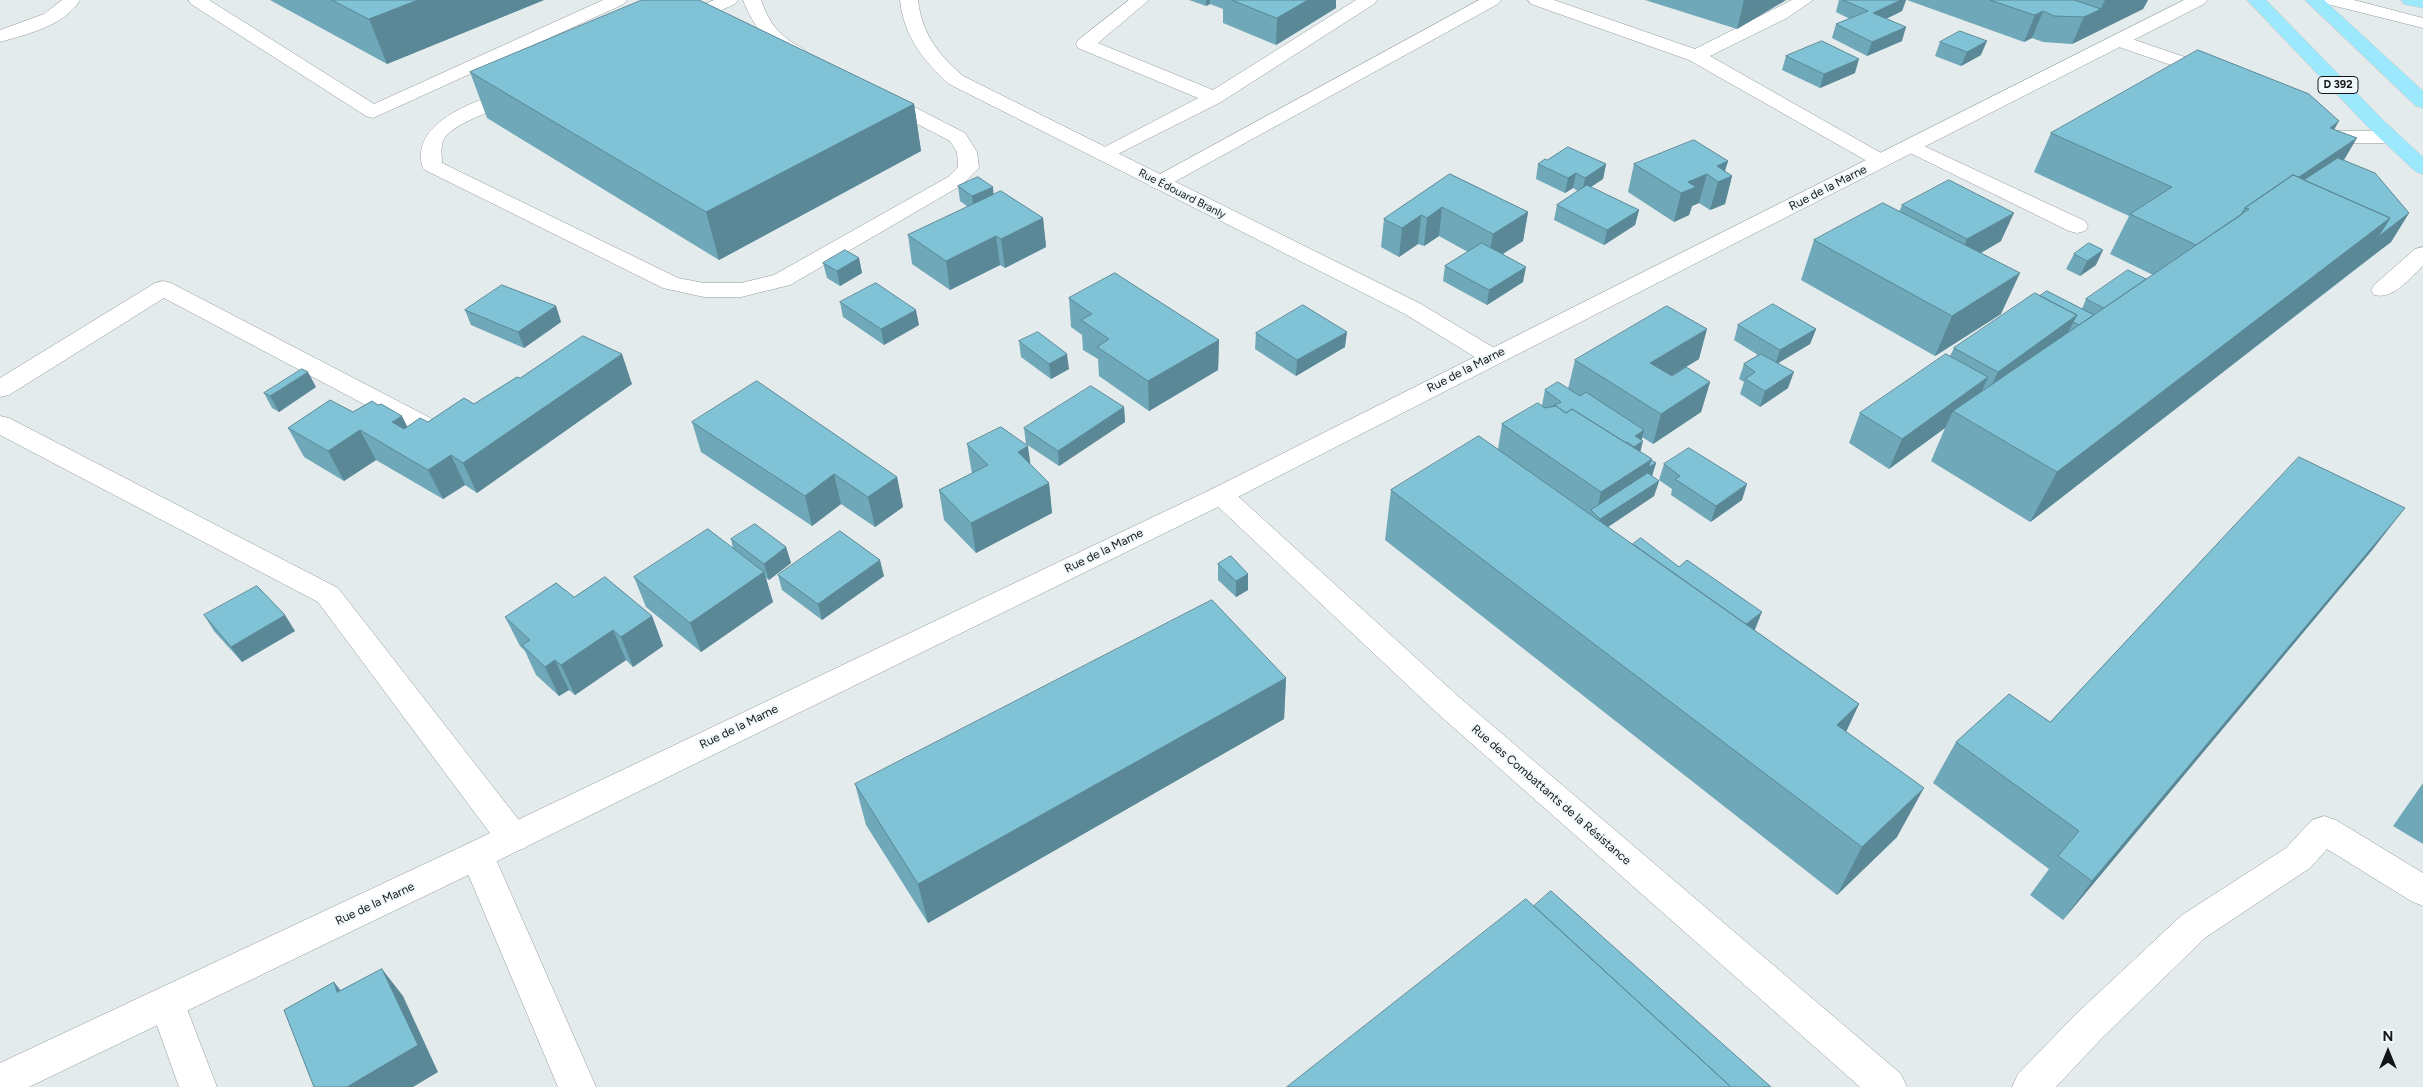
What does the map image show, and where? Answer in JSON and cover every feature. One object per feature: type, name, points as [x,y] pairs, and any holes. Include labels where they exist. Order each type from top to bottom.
[{"type":"main road","name":"D 392","points":[[2256,0],[2423,168]]},
{"type":"main road","points":[[2314,0],[2423,102]]},
{"type":"main road","points":[[2410,0],[2423,3]]},
{"type":"street","points":[[0,36],[52,18],[68,8],[71,0]]},
{"type":"street","points":[[197,0],[373,112],[618,0]]},
{"type":"street","points":[[658,32],[729,0]]},
{"type":"street","points":[[752,0],[758,18],[767,32],[783,46],[818,64]]},
{"type":"street","name":"Rue Édouard Branly","points":[[909,0],[915,32],[928,54],[956,80],[1158,183],[1413,309],[1492,357]]},
{"type":"street","points":[[1140,0],[1086,44],[1214,98]]},
{"type":"street","points":[[1104,155],[1214,98],[1368,0]]},
{"type":"street","points":[[1158,183],[1492,0]]},
{"type":"street","points":[[1536,0],[1696,56],[1881,161]]},
{"type":"street","points":[[1696,56],[1781,14],[1804,0]]},
{"type":"street","name":"Rue de la Marne","points":[[0,1082],[477,856],[1221,495],[2198,0]]},
{"type":"street","points":[[2333,0],[2423,23]]},
{"type":"street","points":[[2120,41],[2231,79]]},
{"type":"street","points":[[534,87],[445,126],[434,139],[432,166],[671,283],[704,290],[742,290],[782,280],[955,181],[969,168],[967,152],[958,137],[862,87]]},
{"type":"street","points":[[2305,123],[2319,137],[2390,136]]},
{"type":"street","points":[[1910,146],[2077,226]]},
{"type":"street","points":[[2382,290],[2423,254]]},
{"type":"street","points":[[0,389],[163,288],[433,430]]},
{"type":"street","points":[[0,424],[328,595],[513,838]]},
{"type":"street","name":"Rue des Combattants de la Résistance","points":[[1221,495],[1463,718],[1888,1087]]},
{"type":"street","points":[[2030,1087],[2089,1026],[2194,926],[2298,858],[2324,830],[2423,891]]},
{"type":"street","points":[[477,856],[577,1087]]},
{"type":"street","points":[[167,1003],[198,1087]]},
{"type":"building","points":[[332,0],[418,0],[369,19]]},
{"type":"building","points":[[642,0],[699,0],[914,104],[706,212],[470,72]]},
{"type":"building","points":[[1232,0],[1308,0],[1277,18]]},
{"type":"building","points":[[1843,0],[1901,0],[1873,13],[1906,27],[1872,42],[1836,24],[1868,11]]},
{"type":"building","points":[[1990,0],[2074,0],[2101,9],[2084,17],[2054,16],[2043,11],[2035,15]]},
{"type":"building","points":[[1960,31],[1987,41],[1967,52],[1940,42]]},
{"type":"building","points":[[1822,41],[1859,59],[1824,74],[1786,56]]},
{"type":"building","points":[[2198,50],[2309,94],[2339,121],[2330,128],[2357,138],[2299,177],[2293,175],[2245,208],[2241,215],[2196,245],[2130,214],[2172,187],[2051,133]]},
{"type":"building","points":[[1694,140],[1728,161],[1717,166],[1732,176],[1718,182],[1707,174],[1688,182],[1696,187],[1681,193],[1634,164]]},
{"type":"building","points":[[1568,147],[1606,164],[1585,178],[1576,173],[1568,178],[1538,164]]},
{"type":"building","points":[[2338,158],[2375,173],[2409,213],[2378,237],[2390,218],[2304,180]]},
{"type":"building","points":[[1450,174],[1528,212],[1493,234],[1442,207],[1427,218],[1421,215],[1402,228],[1384,219]]},
{"type":"building","points":[[2293,175],[2390,218],[2057,472],[1953,411],[2249,209],[2245,208]]},
{"type":"building","points":[[978,177],[993,187],[972,196],[958,186]]},
{"type":"building","points":[[1949,180],[2014,213],[1967,239],[1902,205]]},
{"type":"building","points":[[1587,185],[1639,210],[1607,230],[1557,205]]},
{"type":"building","points":[[1001,191],[1043,218],[1001,239],[996,236],[946,261],[908,235]]},
{"type":"building","points":[[1883,203],[2020,273],[1952,316],[1814,240]]},
{"type":"building","points":[[1482,243],[1526,267],[1489,290],[1445,266]]},
{"type":"building","points":[[2089,243],[2103,250],[2087,261],[2074,254]]},
{"type":"building","points":[[845,250],[859,258],[837,271],[823,263]]},
{"type":"building","points":[[2128,270],[2146,279],[2104,308],[2086,299]]},
{"type":"building","points":[[1115,273],[1219,340],[1148,381],[1097,347],[1109,339],[1081,320],[1092,314],[1069,298]]},
{"type":"building","points":[[876,283],[916,310],[881,329],[840,302]]},
{"type":"building","points":[[502,285],[556,306],[518,332],[465,310]]},
{"type":"building","points":[[2047,291],[2094,315],[2079,325],[2073,322],[2077,315],[2040,296]]},
{"type":"building","points":[[2035,293],[2077,315],[1998,372],[1954,348]]},
{"type":"building","points":[[1773,304],[1816,329],[1780,350],[1738,325]]},
{"type":"building","points":[[1303,305],[1347,332],[1297,360],[1256,333]]},
{"type":"building","points":[[1667,306],[1707,329],[1650,363],[1672,376],[1686,367],[1710,382],[1661,414],[1575,360]]},
{"type":"building","points":[[1038,332],[1067,354],[1049,364],[1019,341]]},
{"type":"building","points":[[583,336],[622,354],[463,463],[451,455],[428,470],[360,430],[328,451],[288,428],[330,400],[353,412],[372,401],[378,405],[381,404],[402,416],[392,422],[404,429],[420,418],[428,422],[464,398],[474,404],[517,377],[520,378]]},
{"type":"building","points":[[1761,354],[1794,372],[1765,391],[1745,379],[1755,372],[1744,364]]},
{"type":"building","points":[[1946,354],[1988,377],[1902,439],[1860,413]]},
{"type":"building","points":[[302,369],[308,372],[270,396],[264,393]]},
{"type":"building","points":[[757,381],[897,477],[868,497],[834,474],[805,496],[692,422]]},
{"type":"building","points":[[1558,382],[1580,396],[1586,392],[1644,430],[1635,436],[1643,441],[1634,447],[1572,409],[1566,413],[1553,406],[1561,402],[1545,390]]},
{"type":"building","points":[[1091,386],[1124,407],[1058,451],[1024,428]]},
{"type":"building","points":[[1538,403],[1545,408],[1556,406],[1566,413],[1572,409],[1652,459],[1601,492],[1502,424]]},
{"type":"building","points":[[1001,427],[1028,446],[1018,452],[1049,483],[971,523],[939,490],[988,465],[967,444]]},
{"type":"building","points":[[1479,436],[1859,704],[1837,725],[1924,788],[1862,847],[1391,490]]},
{"type":"building","points":[[1689,448],[1747,484],[1716,506],[1675,479],[1680,476],[1664,464]]},
{"type":"building","points":[[2299,457],[2405,508],[2092,881],[2058,856],[2079,831],[1956,742],[2009,694],[2050,722]]},
{"type":"building","points":[[1651,460],[1656,463],[1649,467]]},
{"type":"building","points":[[1648,473],[1659,481],[1600,519],[1591,510]]},
{"type":"building","points":[[755,524],[786,547],[764,564],[731,539]]},
{"type":"building","points":[[708,529],[764,572],[690,623],[634,577]]},
{"type":"building","points":[[840,531],[880,560],[818,604],[778,575]]},
{"type":"building","points":[[1641,538],[1679,567],[1687,560],[1762,612],[1746,624],[1633,544]]},
{"type":"building","points":[[1231,556],[1248,574],[1236,581],[1218,564]]},
{"type":"building","points":[[605,577],[652,616],[621,637],[613,630],[561,665],[555,660],[545,667],[522,645],[530,640],[505,617],[556,583],[574,597]]},
{"type":"building","points":[[257,586],[285,615],[231,647],[204,615]]},
{"type":"building","points":[[1212,600],[1286,678],[918,884],[855,784]]},
{"type":"building","points":[[1551,891],[1771,1087],[1731,1087],[1534,906]]},
{"type":"building","points":[[1526,899],[1731,1087],[1287,1087]]},
{"type":"building","points":[[382,969],[418,1045],[347,1087],[314,1087],[284,1010],[334,982],[337,992]]}]
